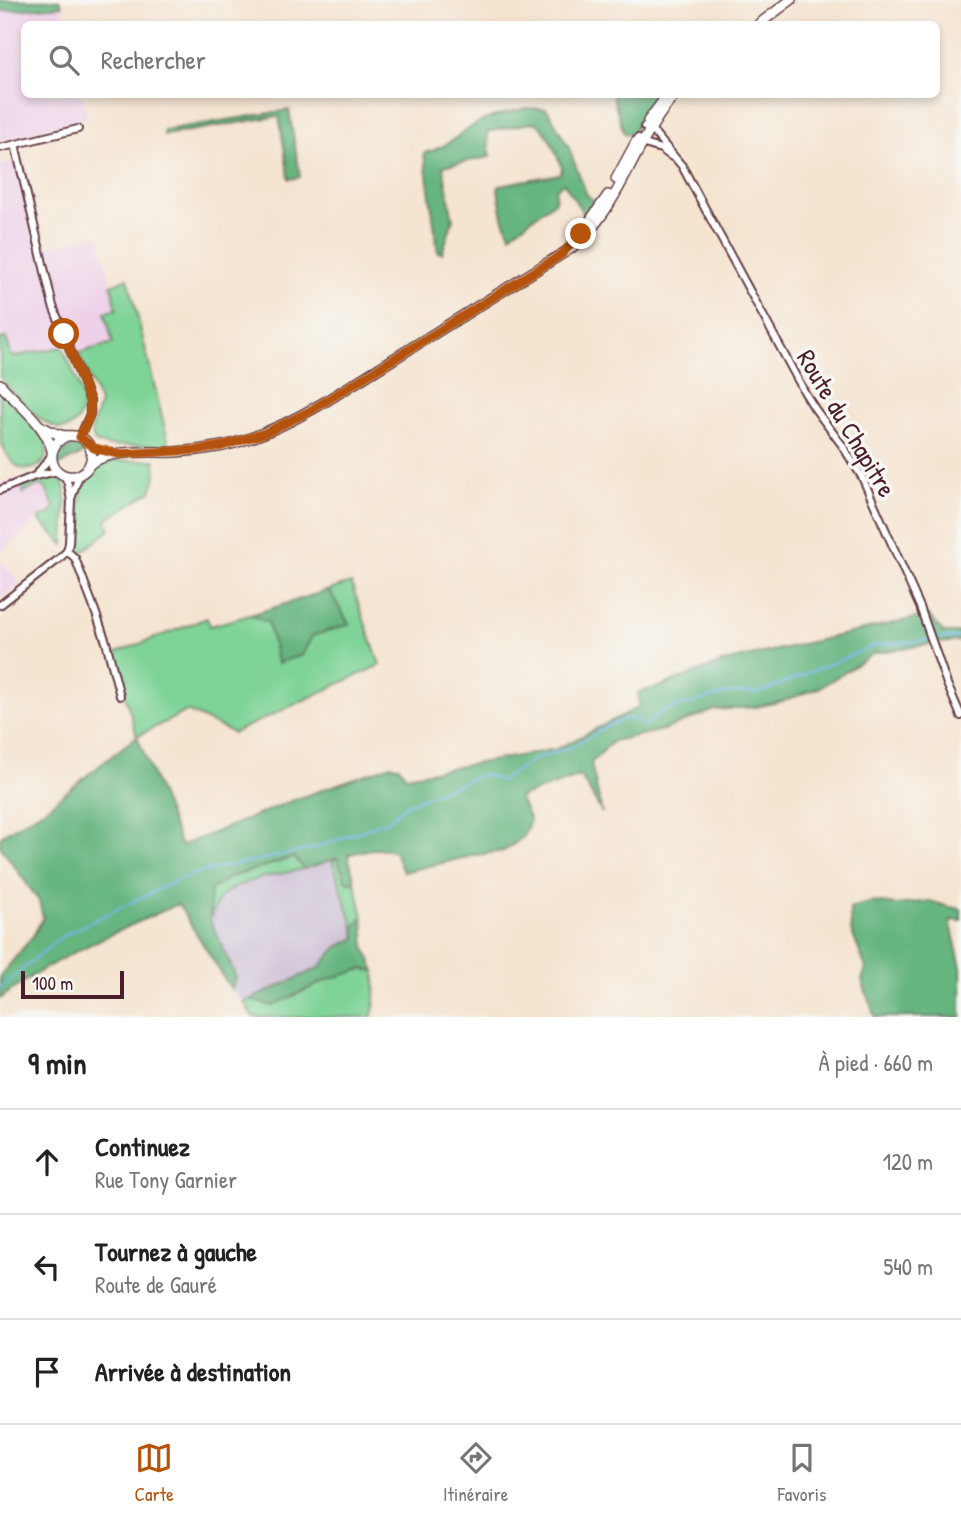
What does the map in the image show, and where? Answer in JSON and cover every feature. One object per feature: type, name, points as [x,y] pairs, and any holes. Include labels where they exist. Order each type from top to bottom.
[{"type":"street","points":[[763,21],[791,0]]},
{"type":"street","points":[[0,490],[35,477],[61,473],[75,476],[107,455],[176,452],[222,446],[276,429],[310,411],[578,243],[606,209],[653,112],[665,98]]},
{"type":"street","points":[[647,128],[673,98]]},
{"type":"street","name":"Route du Chapitre","points":[[647,128],[671,151],[692,183],[814,410],[842,445],[862,477],[920,607],[961,716]]},
{"type":"street","points":[[0,148],[78,129]]},
{"type":"street","points":[[640,140],[677,160]]},
{"type":"street","points":[[15,144],[53,306],[90,401],[90,414],[80,437]]},
{"type":"street","points":[[0,384],[40,426],[48,439],[53,464],[68,484],[71,501],[69,543],[66,551],[0,605]]},
{"type":"street","points":[[40,426],[59,435],[80,437],[100,450],[119,454]]},
{"type":"street","points":[[35,477],[58,441],[67,436]]},
{"type":"street","points":[[89,445],[92,454],[90,464]]},
{"type":"street","points":[[71,501],[80,474]]},
{"type":"street","points":[[66,551],[75,558],[89,595],[106,642],[120,696]]},
{"type":"shaded area","points":[[62,6],[65,21],[21,21],[21,98],[83,98],[88,118],[0,141],[0,11]]},
{"type":"shaded area","points":[[24,158],[46,247],[99,235],[117,309],[113,343],[79,353],[62,347],[11,357],[6,338],[0,339],[0,166]]},
{"type":"shaded area","points":[[22,477],[24,492],[38,485],[45,487],[55,505],[52,513],[38,519],[0,553],[0,484]]},
{"type":"shaded area","points":[[0,560],[20,583],[0,599]]},
{"type":"shaded area","points":[[332,860],[356,938],[337,947],[319,968],[244,1002],[231,989],[236,976],[210,920],[217,903],[226,892],[252,881]]},
{"type":"green space","points":[[0,0],[60,0],[62,6],[0,11]]},
{"type":"green space","points":[[613,98],[656,98],[631,135],[624,133]]},
{"type":"green space","points":[[526,108],[547,109],[568,146],[587,195],[594,201],[587,219],[564,183],[556,188],[555,201],[510,235],[503,217],[498,189],[500,185],[560,174],[562,168],[548,137],[535,122],[487,132],[490,157],[443,166],[453,220],[442,253],[438,252],[424,153],[446,144],[483,120]]},
{"type":"green space","points":[[289,110],[300,177],[289,179],[279,116],[164,135],[164,130]]},
{"type":"green space","points":[[128,278],[169,445],[109,446],[95,442],[91,432],[100,403],[79,353],[113,343],[105,312],[117,309],[111,285]]},
{"type":"green space","points":[[6,338],[12,357],[62,347],[81,392],[82,411],[75,423],[67,428],[57,428],[46,423],[24,405],[6,385],[0,377],[0,339]]},
{"type":"green space","points":[[0,389],[46,441],[47,454],[43,463],[34,468],[21,468],[7,455],[1,441]]},
{"type":"green space","points":[[81,444],[86,452],[60,465],[56,457]]},
{"type":"green space","points":[[155,460],[156,476],[151,491],[106,520],[110,530],[81,553],[77,545],[82,485],[101,465],[113,461]]},
{"type":"green space","points":[[56,474],[63,482],[66,494],[64,545],[38,519],[52,513],[54,506],[45,487],[38,485],[23,493],[23,486],[46,475]]},
{"type":"green space","points":[[351,583],[380,665],[233,733],[187,711],[137,736],[113,654],[207,618],[210,626],[250,615],[268,622],[277,662],[302,655],[312,636],[349,624],[329,590]]},
{"type":"green space","points":[[329,590],[349,624],[312,636],[302,655],[278,663],[268,622],[250,615]]},
{"type":"green space","points":[[928,615],[944,633],[961,633],[961,641],[875,653],[819,688],[783,701],[756,707],[714,710],[663,730],[613,741],[591,763],[602,813],[581,776],[519,797],[530,820],[523,837],[504,851],[403,872],[395,852],[384,849],[365,850],[348,855],[355,882],[346,881],[337,858],[304,869],[294,857],[230,877],[210,890],[210,920],[236,977],[231,989],[178,904],[64,958],[0,999],[0,976],[33,936],[43,918],[39,901],[0,846],[0,838],[45,809],[137,736],[181,846],[291,801],[391,765],[399,766],[406,776],[557,749],[639,707],[638,692],[659,687],[724,662]]},
{"type":"green space","points":[[295,857],[304,869],[254,880],[236,887],[221,897],[210,920],[210,890],[230,877]]},
{"type":"green space","points":[[338,858],[346,881],[355,882],[363,917],[354,928],[332,860]]},
{"type":"green space","points":[[930,901],[961,909],[961,921],[950,920],[961,968],[961,1017],[875,1017],[862,980],[866,968],[851,930],[850,908],[872,902],[896,905]]},
{"type":"green space","points":[[363,917],[365,948],[375,971],[362,969],[329,979],[272,1006],[251,999],[319,968],[337,947],[356,938],[354,928]]},
{"type":"green space","points":[[362,969],[375,971],[375,1000],[371,1017],[253,1017],[244,1002],[251,999],[272,1006],[329,979]]},
{"type":"waterway","points":[[934,639],[961,637]]},
{"type":"waterway","points":[[0,988],[62,936],[192,874],[316,848],[389,820],[405,805],[483,774],[501,781],[534,759],[571,747],[609,725],[629,718],[646,725],[662,711],[730,693],[760,693],[876,645],[929,640]]},
{"type":"route","points":[[64,334],[90,401],[90,414],[80,437],[89,445],[119,454],[176,452],[222,446],[265,433],[310,411],[553,260],[581,234]]}]
